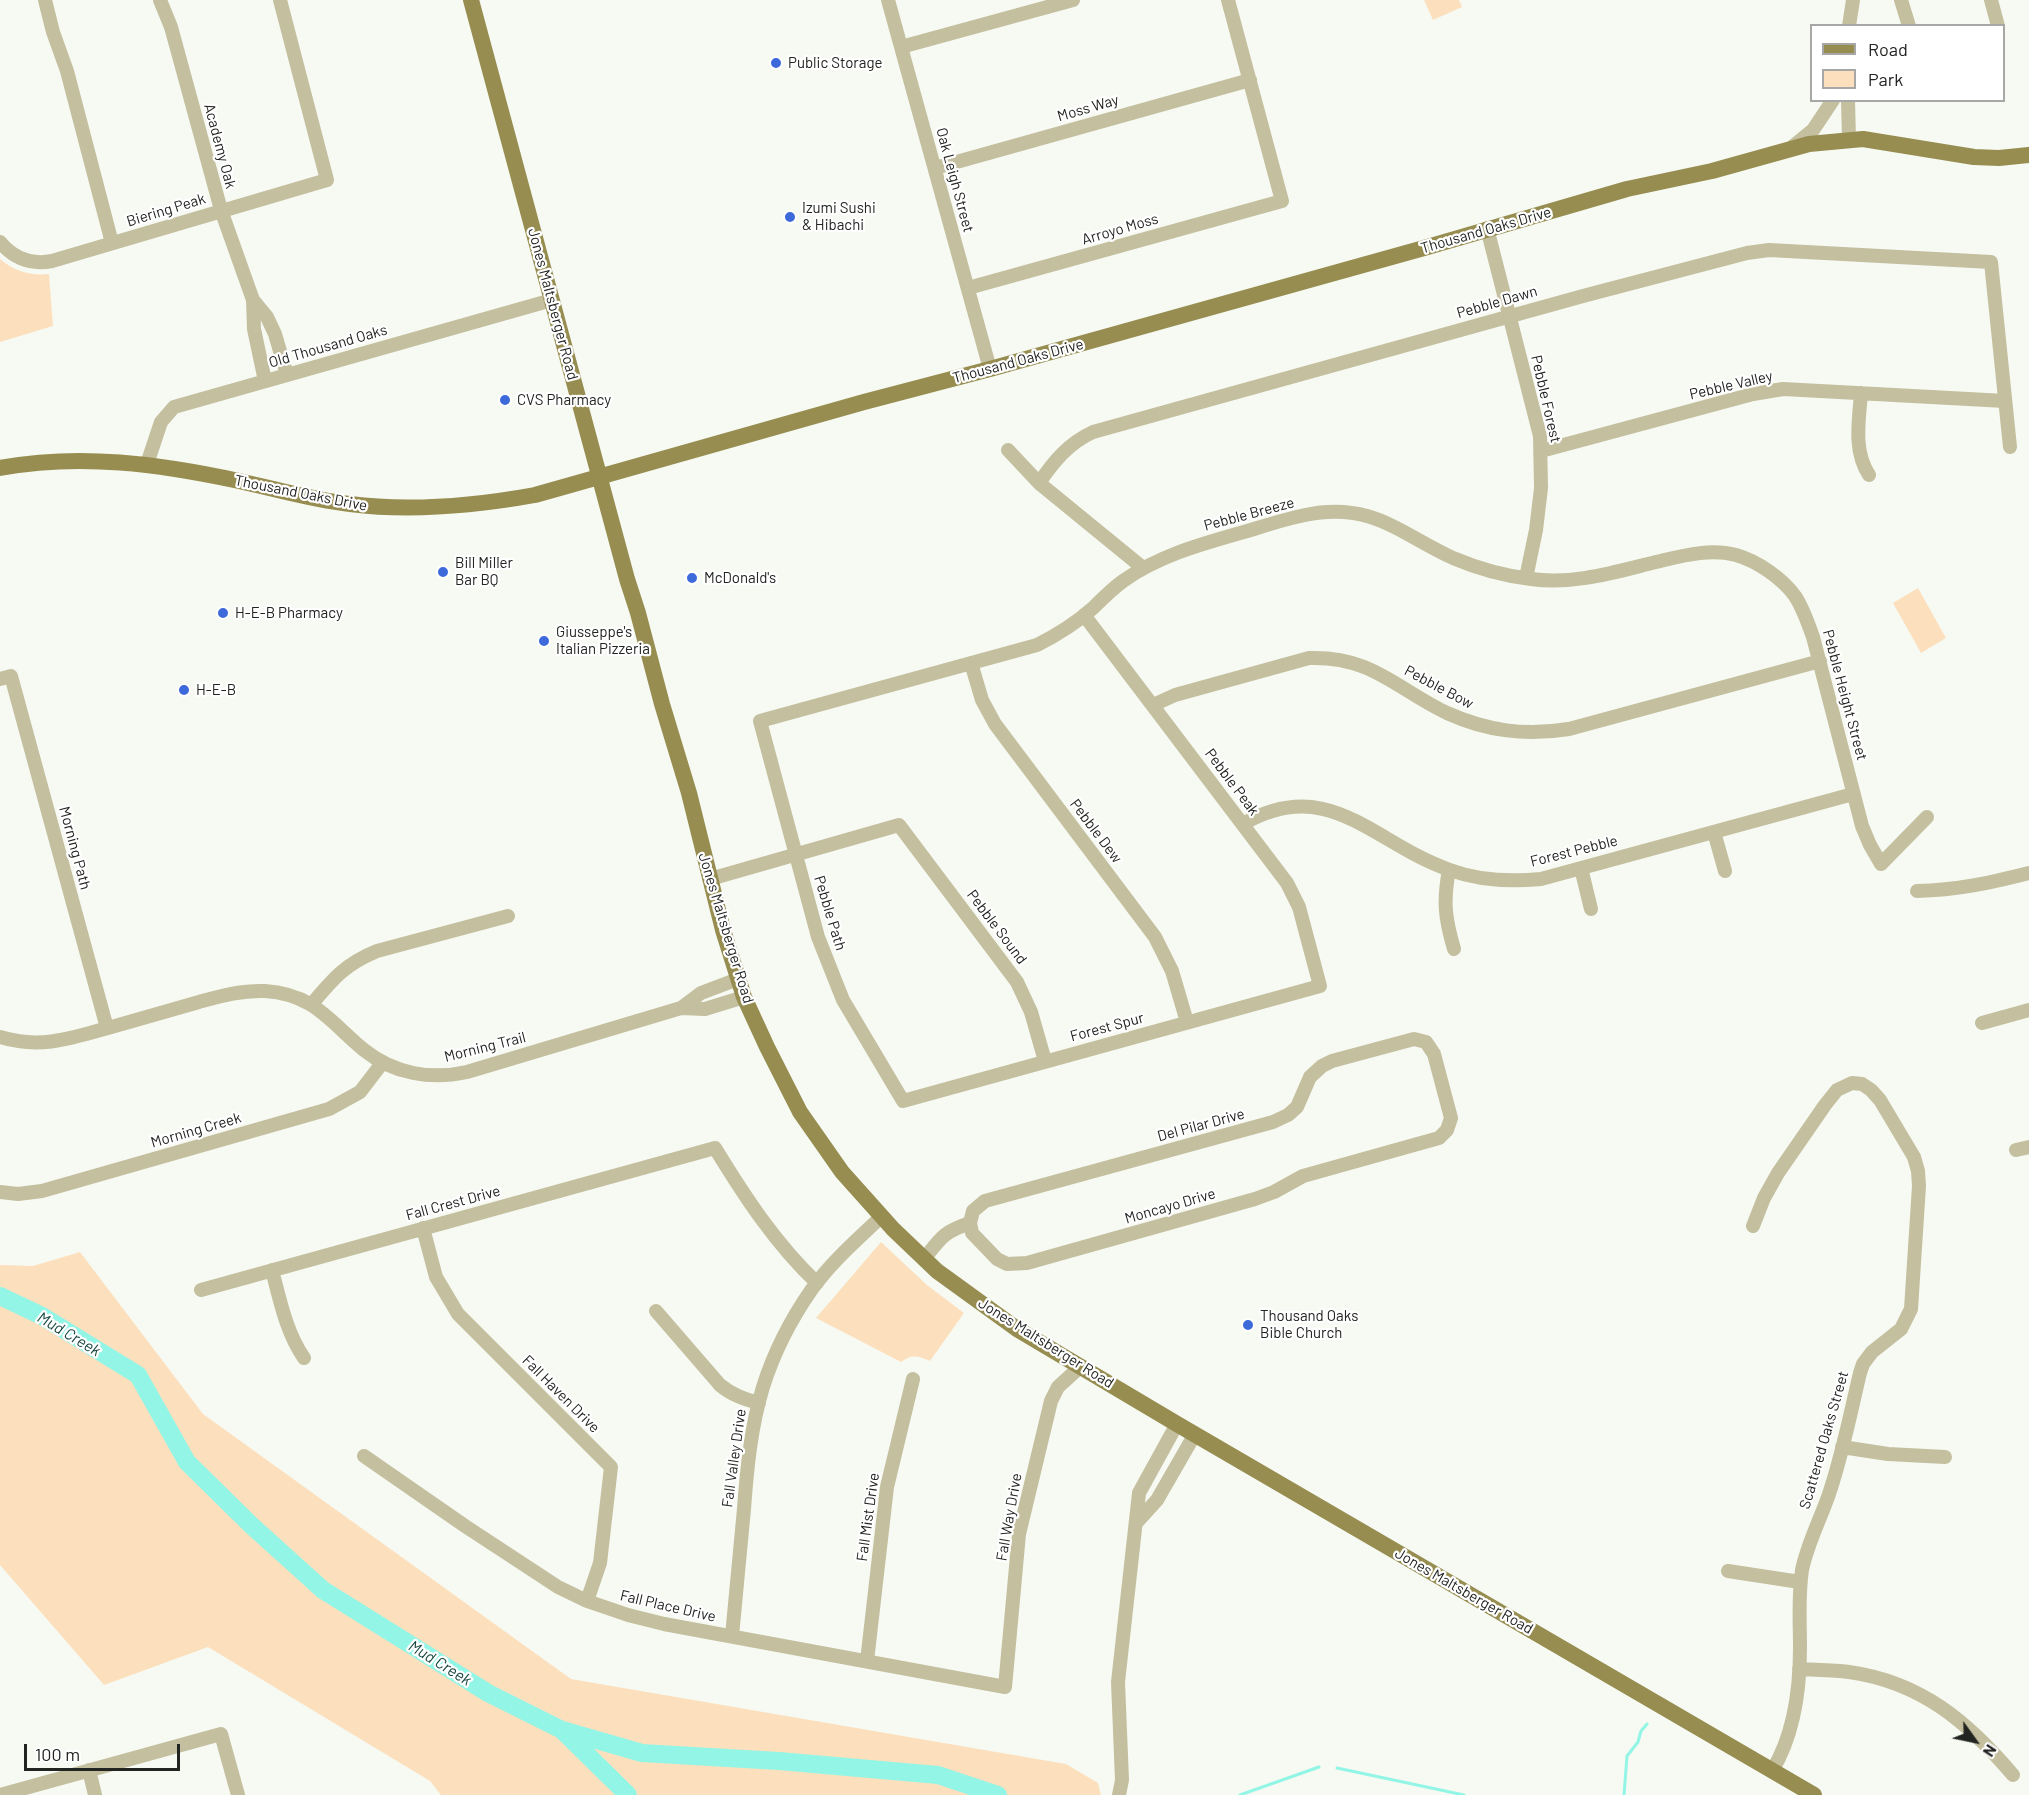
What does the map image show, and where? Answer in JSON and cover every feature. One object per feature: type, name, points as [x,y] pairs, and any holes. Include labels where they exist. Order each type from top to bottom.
[{"type":"main road","name":"Jones Maltsberger Road","points":[[471,0],[738,979],[767,1047],[800,1112],[842,1172],[924,1259],[993,1312],[1177,1424],[1814,1795]]},
{"type":"main road","name":"Thousand Oaks Drive","points":[[0,468],[43,462],[94,460],[147,464],[238,481],[316,499],[372,507],[433,507],[495,502],[535,495],[1424,248],[1627,189],[1712,171],[1809,144],[1863,139],[1974,157],[1999,158],[2029,155]]},
{"type":"street","points":[[45,0],[53,32],[67,71],[112,243]]},
{"type":"street","name":"Academy Oak","points":[[160,0],[171,27],[221,210],[253,300],[254,329],[266,381]]},
{"type":"street","name":"Biering Peak","points":[[0,242],[16,257],[39,263],[327,180],[280,0]]},
{"type":"street","name":"Oak Leigh Street","points":[[888,0],[990,369]]},
{"type":"street","points":[[901,47],[1073,0]]},
{"type":"street","points":[[1228,0],[1250,80]]},
{"type":"street","points":[[1849,24],[1853,0]]},
{"type":"street","points":[[1901,0],[1908,24]]},
{"type":"street","points":[[1991,0],[1997,24]]},
{"type":"street","name":"Moss Way","points":[[934,168],[1250,80]]},
{"type":"street","name":"Arroyo Moss","points":[[968,288],[1282,201],[1250,80]]},
{"type":"street","points":[[1788,150],[1812,130],[1832,102]]},
{"type":"street","points":[[1848,102],[1849,140]]},
{"type":"street","name":"Pebble Forest","points":[[1487,228],[1535,413],[1541,451],[1541,488],[1536,530],[1526,578]]},
{"type":"street","name":"Pebble Dawn","points":[[1039,483],[1054,461],[1071,444],[1093,432],[1509,316],[1747,253],[1769,250],[1991,262],[2005,401]]},
{"type":"street","name":"Academy Oak","points":[[253,300],[267,316],[287,375]]},
{"type":"street","name":"Old Thousand Oaks","points":[[147,464],[161,422],[174,407],[552,300]]},
{"type":"street","name":"Pebble Valley","points":[[1541,451],[1753,394],[1783,389],[2005,401]]},
{"type":"street","points":[[1861,393],[1858,447],[1869,475]]},
{"type":"street","points":[[2005,401],[2010,447]]},
{"type":"street","points":[[1008,450],[1039,483],[1143,568]]},
{"type":"street","name":"Pebble Breeze","points":[[760,721],[1037,645],[1068,628],[1123,581],[1143,568],[1191,546],[1305,515],[1334,512],[1364,515],[1405,531],[1473,566],[1496,574],[1526,578],[1552,581],[1576,580],[1692,554],[1714,552],[1738,555],[1767,570]]},
{"type":"street","name":"Pebble Height Street","points":[[1767,570],[1795,596],[1806,616],[1820,661],[1853,794],[1868,841],[1881,864],[1927,817]]},
{"type":"street","name":"Pebble Peak","points":[[1084,615],[1293,892],[1320,986]]},
{"type":"street","name":"Pebble Bow","points":[[1153,705],[1175,695],[1309,658],[1324,657],[1337,658],[1365,666],[1446,712],[1473,723],[1508,732],[1548,732],[1569,729],[1820,661]]},
{"type":"street","name":"Pebble Dew","points":[[971,663],[982,700],[995,724],[1155,937],[1172,971],[1187,1022]]},
{"type":"street","name":"Morning Path","points":[[5,678],[107,1028]]},
{"type":"street","name":"Pebble Path","points":[[760,721],[818,937],[843,1000],[903,1101]]},
{"type":"street","name":"Forest Pebble","points":[[1243,824],[1256,816],[1293,806],[1324,808],[1343,814],[1426,860],[1449,870],[1482,878],[1521,880],[1541,879],[1853,794]]},
{"type":"street","name":"Pebble Sound","points":[[796,855],[899,825],[1017,982],[1031,1012],[1045,1061]]},
{"type":"street","points":[[1714,832],[1725,871]]},
{"type":"street","points":[[710,879],[796,855]]},
{"type":"street","points":[[1581,868],[1591,909]]},
{"type":"street","points":[[1449,870],[1444,904],[1454,949]]},
{"type":"street","points":[[1917,891],[1956,890],[2028,877]]},
{"type":"street","points":[[312,1005],[335,976],[359,958],[377,951],[508,916]]},
{"type":"street","name":"Morning Trail","points":[[681,1008],[701,993],[738,979]]},
{"type":"street","name":"Forest Spur","points":[[903,1101],[1320,986]]},
{"type":"street","name":"Morning Trail","points":[[0,1037],[19,1041],[49,1042],[74,1038],[232,993],[264,991],[286,994],[312,1005],[326,1014],[363,1049],[395,1068],[418,1074],[455,1074],[681,1008],[705,1009],[744,997]]},
{"type":"street","points":[[1982,1023],[2029,1010]]},
{"type":"street","name":"Del Pilar Drive","points":[[970,1223],[973,1210],[985,1201],[1273,1122],[1288,1115],[1297,1107],[1310,1077],[1332,1061],[1408,1039],[1426,1042],[1434,1054],[1451,1118],[1447,1130]]},
{"type":"street","name":"Morning Creek","points":[[0,1192],[18,1194],[42,1191],[330,1109],[360,1092],[383,1062]]},
{"type":"street","name":"Scattered Oaks Street","points":[[1753,1226],[1764,1198],[1778,1173],[1837,1090],[1852,1083],[1862,1084],[1871,1090],[1880,1100],[1914,1157],[1918,1171],[1911,1309],[1901,1329],[1872,1352],[1863,1364],[1828,1497],[1808,1549],[1800,1582],[1799,1670],[1787,1742],[1772,1771]]},
{"type":"street","name":"Moncayo Drive","points":[[970,1223],[972,1233],[997,1259],[1007,1264],[1027,1263],[1255,1199],[1274,1192],[1303,1176],[1439,1138],[1447,1130]]},
{"type":"street","name":"Fall Crest Drive","points":[[201,1290],[715,1148],[753,1210],[817,1283]]},
{"type":"street","name":"Fall Valley Drive","points":[[732,1636],[748,1461],[759,1403],[776,1352],[793,1319],[817,1283],[832,1264],[882,1216]]},
{"type":"street","points":[[924,1259],[951,1229],[970,1223]]},
{"type":"street","name":"Fall Haven Drive","points":[[423,1228],[436,1277],[458,1314],[611,1467],[600,1563],[587,1601]]},
{"type":"street","points":[[272,1270],[287,1326],[304,1358]]},
{"type":"street","points":[[656,1311],[720,1385],[729,1393],[759,1403]]},
{"type":"street","name":"Fall Way Drive","points":[[1005,1687],[1019,1534],[1027,1496],[1051,1401],[1058,1387],[1081,1366]]},
{"type":"street","name":"Fall Mist Drive","points":[[867,1661],[886,1487],[913,1379]]},
{"type":"street","points":[[1119,1795],[1122,1769],[1118,1682],[1139,1493],[1177,1424]]},
{"type":"street","points":[[1137,1522],[1157,1500],[1195,1434]]},
{"type":"street","points":[[1842,1447],[1888,1454],[1945,1457]]},
{"type":"street","name":"Fall Place Drive","points":[[364,1456],[530,1570],[587,1601],[637,1618],[1005,1687]]},
{"type":"street","points":[[1156,1462],[1173,1472]]},
{"type":"street","points":[[1728,1571],[1800,1582]]},
{"type":"street","points":[[1799,1670],[1849,1672],[1915,1691],[1944,1708],[1960,1721],[2013,1775]]},
{"type":"street","points":[[0,1795],[221,1734],[238,1795]]},
{"type":"street","points":[[89,1770],[95,1795]]},
{"type":"green space","points":[[1424,0],[1459,0],[1462,7],[1433,20]]},
{"type":"green space","points":[[0,259],[23,272],[49,274],[53,326],[0,342]]},
{"type":"green space","points":[[1918,588],[1946,638],[1921,653],[1893,603]]},
{"type":"green space","points":[[881,1242],[927,1285],[964,1313],[930,1361],[915,1357],[901,1362],[816,1318]]},
{"type":"green space","points":[[80,1252],[203,1414],[571,1679],[1066,1764],[1098,1783],[1101,1795],[441,1795],[430,1781],[208,1647],[104,1685],[0,1565],[0,1265],[33,1266]]},
{"type":"waterway","name":"Mud Creek","points":[[0,1296],[42,1316],[138,1375],[187,1462],[251,1525],[323,1590],[488,1693],[562,1730],[642,1753],[779,1761],[938,1775],[998,1795]]},
{"type":"waterway","points":[[1624,1795],[1627,1756],[1638,1742],[1641,1731],[1647,1724]]},
{"type":"waterway","points":[[563,1731],[628,1795]]},
{"type":"waterway","points":[[1240,1795],[1319,1767]]},
{"type":"waterway","points":[[1337,1768],[1464,1795]]},
{"type":"place","name":"Public Storage","points":[[776,63]]},
{"type":"place","name":"Izumi Sushi & Hibachi","points":[[790,217]]},
{"type":"place","name":"CVS Pharmacy","points":[[505,400]]},
{"type":"place","name":"Bill Miller Bar BQ","points":[[443,572]]},
{"type":"place","name":"McDonald's","points":[[692,578]]},
{"type":"place","name":"H-E-B Pharmacy","points":[[223,613]]},
{"type":"place","name":"Giusseppe's Italian Pizzeria","points":[[544,641]]},
{"type":"place","name":"H-E-B","points":[[184,690]]},
{"type":"place","name":"Thousand Oaks Bible Church","points":[[1248,1325]]}]
